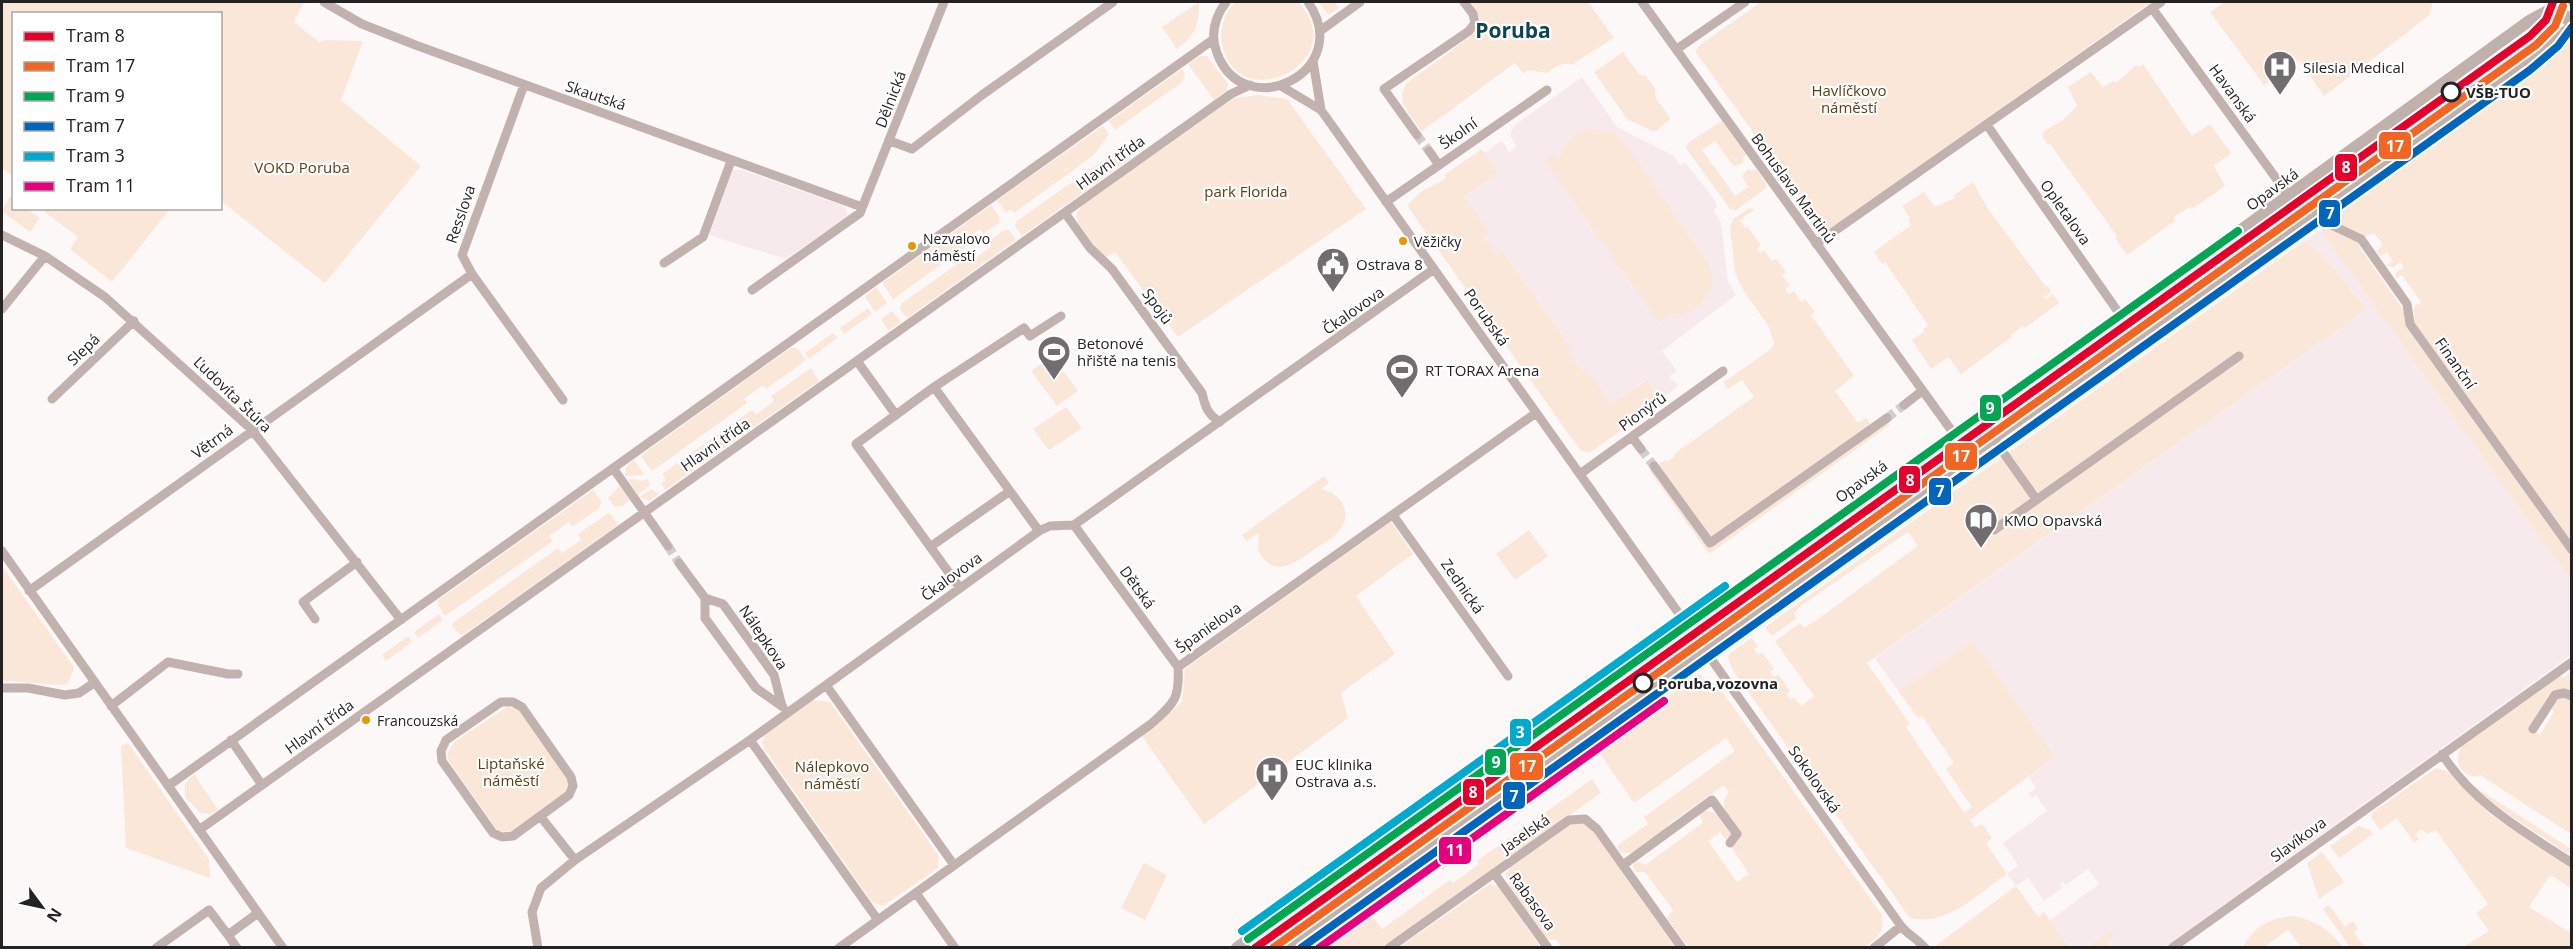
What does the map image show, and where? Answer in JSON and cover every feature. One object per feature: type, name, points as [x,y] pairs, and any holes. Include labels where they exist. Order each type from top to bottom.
[{"type":"main road","points":[[1284,948],[1699,644],[2411,141],[2453,115],[2571,26],[2559,3]]},
{"type":"main road","name":"Opavská","points":[[1237,948],[2289,196],[2519,28],[2559,3]]},
{"type":"street","name":"Skautská","points":[[324,2],[362,24],[862,207]]},
{"type":"street","name":"Dělnická","points":[[862,207],[944,2]]},
{"type":"street","points":[[890,141],[912,149],[982,95],[1113,2]]},
{"type":"street","points":[[1222,4],[1216,18],[1214,39],[1219,59],[1225,68],[1240,81],[1260,88],[1281,86],[1299,77],[1313,61],[1317,52],[1320,31],[1314,11],[1308,2]]},
{"type":"street","points":[[1320,31],[1360,2]]},
{"type":"street","points":[[1417,135],[1384,89],[1469,32],[1475,23],[1473,14],[1464,2]]},
{"type":"street","name":"Bohuslava Martinů","points":[[1642,2],[1954,435]]},
{"type":"street","points":[[1677,50],[1745,2]]},
{"type":"street","points":[[1816,244],[2162,2]]},
{"type":"street","name":"Havanská","points":[[2152,8],[2289,196]]},
{"type":"street","points":[[168,786],[1214,39]]},
{"type":"street","points":[[1313,61],[1321,110]]},
{"type":"street","name":"Resslova","points":[[524,85],[462,255],[472,274],[563,400]]},
{"type":"street","name":"Hlavní třída","points":[[199,830],[1231,94],[1250,86]]},
{"type":"street","name":"Porubská","points":[[1281,86],[1321,110],[1699,644]]},
{"type":"street","name":"Školní","points":[[1386,201],[1547,90]]},
{"type":"street","name":"Opletalova","points":[[1987,125],[2121,316]]},
{"type":"street","points":[[1429,151],[1439,165]]},
{"type":"street","points":[[664,263],[703,237],[731,160]]},
{"type":"street","points":[[752,290],[860,213],[862,207]]},
{"type":"street","name":"Spojů","points":[[1065,213],[1090,248],[1113,269],[1202,393],[1210,415],[1220,422]]},
{"type":"street","name":"Finanční","points":[[2304,218],[2323,221],[2361,239],[2408,304],[2410,324],[2571,550]]},
{"type":"street","name":"Ľudovíta Štúra","points":[[2,235],[45,256],[105,297],[252,430],[401,620]]},
{"type":"street","points":[[2,309],[45,256]]},
{"type":"street","name":"Čkalovova","points":[[538,948],[532,912],[542,888],[575,860],[750,740],[785,710],[826,685],[1039,531],[1050,526],[1074,525],[1434,269]]},
{"type":"street","name":"Větrná","points":[[29,591],[472,274]]},
{"type":"street","points":[[960,588],[856,444],[934,387],[1024,328],[1030,336],[1061,316]]},
{"type":"street","name":"Slepá","points":[[52,399],[134,321]]},
{"type":"street","points":[[1994,530],[2239,356]]},
{"type":"street","points":[[857,361],[896,415]]},
{"type":"street","name":"Pionýrů","points":[[1580,474],[1722,371]]},
{"type":"street","points":[[934,387],[1039,531]]},
{"type":"street","points":[[1904,405],[1922,391]]},
{"type":"street","name":"Španielova","points":[[838,948],[1151,724],[1173,704],[1178,693],[1178,667],[1536,413]]},
{"type":"street","points":[[1654,466],[1710,543],[1887,418]]},
{"type":"street","points":[[1632,436],[1641,449]]},
{"type":"street","points":[[1993,438],[2036,499]]},
{"type":"street","points":[[613,468],[668,546]]},
{"type":"street","points":[[930,547],[1010,491]]},
{"type":"street","name":"Zednická","points":[[1393,514],[1508,676]]},
{"type":"street","name":"Dětská","points":[[1074,525],[1178,667]]},
{"type":"street","points":[[2,551],[283,948]]},
{"type":"street","points":[[315,618],[303,602],[357,562]]},
{"type":"street","name":"Nálepkova","points":[[679,563],[705,598],[723,604],[774,675],[785,710]]},
{"type":"street","name":"Nálepkova","points":[[705,598],[705,618],[756,688],[785,710]]},
{"type":"street","name":"Sokolovská","points":[[1699,644],[1901,926],[1909,936],[1923,945]]},
{"type":"street","points":[[111,706],[168,662],[238,674]]},
{"type":"street","name":"Slavíkova","points":[[2172,948],[2571,662]]},
{"type":"street","points":[[2,688],[28,688],[65,696],[79,693],[94,683]]},
{"type":"street","points":[[826,685],[954,865]]},
{"type":"street","points":[[2533,729],[2555,695],[2564,693],[2571,696]]},
{"type":"street","points":[[501,702],[513,702],[522,707],[571,777],[573,786],[569,795],[540,816],[513,836],[502,837],[493,832],[442,761],[441,750],[446,740],[501,702]]},
{"type":"street","points":[[231,740],[262,784]]},
{"type":"street","points":[[750,740],[878,920]]},
{"type":"street","points":[[2442,754],[2452,771],[2475,796],[2495,813],[2571,863]]},
{"type":"street","points":[[1623,865],[1712,800],[1737,834],[1730,843]]},
{"type":"street","points":[[540,816],[575,860]]},
{"type":"street","name":"Jaselská","points":[[1494,873],[1569,820],[1585,819],[1597,829],[1682,948]]},
{"type":"street","points":[[1389,948],[1494,873]]},
{"type":"street","name":"Rabasova","points":[[1494,873],[1548,948]]},
{"type":"street","points":[[916,892],[955,948]]},
{"type":"street","points":[[156,948],[209,910],[237,948]]},
{"type":"street","points":[[228,935],[258,913]]},
{"type":"street","points":[[1874,948],[1901,926]]},
{"type":"street","name":"Sokolovská","points":[[1909,936],[1911,948]]},
{"type":"shaded area","points":[[1582,77],[1617,127],[1674,156],[1680,165],[1685,162],[1716,202],[1717,207],[1713,210],[1721,222],[1728,282],[1736,295],[1662,351],[1677,371],[1669,377],[1677,384],[1676,388],[1660,400],[1645,380],[1611,404],[1586,370],[1582,373],[1573,363],[1567,352],[1572,349],[1504,253],[1498,256],[1491,247],[1464,197],[1498,173],[1484,153],[1501,141],[1509,152],[1513,150],[1516,146],[1511,138],[1511,131],[1515,125]]},
{"type":"shaded area","points":[[733,170],[742,170],[841,205],[847,210],[847,217],[786,259],[709,235]]},
{"type":"shaded area","points":[[2321,229],[2571,579],[2571,655],[2165,947],[2112,947],[2108,943],[2115,929],[2088,947],[2069,947],[2044,912],[2050,920],[2099,884],[2088,869],[2066,885],[2063,882],[2060,884],[2062,888],[2044,901],[2028,878],[2016,886],[2007,874],[2018,865],[2003,843],[2047,811],[2036,795],[2032,798],[2028,794],[2036,788],[2029,777],[2055,757],[1973,641],[1898,691],[1875,658],[2367,309],[2322,254],[2304,241]]},
{"type":"green space","name":"VOKD Poruba","points":[[2,2],[304,2],[294,22],[319,42],[326,40],[363,41],[341,100],[421,166],[325,283],[222,202],[222,12],[12,12],[12,176],[2,168]]},
{"type":"green space","points":[[1199,2],[1195,29],[1177,49],[1162,27]]},
{"type":"green space","points":[[1236,2],[1298,2],[1312,24],[1312,44],[1303,61],[1287,74],[1268,79],[1248,78],[1232,66],[1222,44],[1221,32],[1226,15]]},
{"type":"green space","points":[[1318,2],[1335,2],[1339,8],[1330,14]]},
{"type":"green space","points":[[1471,2],[1588,2],[1614,38],[1574,63],[1583,67],[1564,64],[1548,73],[1529,70],[1523,73],[1515,63],[1422,131],[1403,102],[1403,90],[1407,83],[1478,31],[1480,19]]},
{"type":"green space","name":"Havlíčkovo náměstí","points":[[1761,2],[2151,2],[1825,233],[1695,51],[1701,44]]},
{"type":"green space","points":[[2225,2],[2433,2],[2430,14],[2426,18],[2324,96],[2299,60],[2264,85],[2210,12]]},
{"type":"green space","points":[[2571,42],[2571,544],[2414,324],[2414,307],[2421,302],[2402,275],[2395,279],[2396,273],[2404,267],[2401,262],[2393,267],[2386,266],[2393,261],[2387,252],[2380,256],[2377,251],[2383,245],[2374,233],[2365,237],[2319,215],[2327,213],[2354,197],[2424,145],[2422,141],[2462,117],[2561,46]]},
{"type":"green space","points":[[1623,52],[1639,74],[1645,75],[1657,91],[1655,97],[1671,119],[1654,132],[1627,119],[1594,72]]},
{"type":"green space","points":[[1200,56],[1207,56],[1228,84],[1227,90],[1214,100],[1188,64]]},
{"type":"green space","points":[[2143,64],[2192,136],[2210,124],[2231,153],[2214,166],[2225,186],[2192,209],[2190,207],[2174,217],[2175,221],[2127,255],[2115,238],[2117,236],[2042,136],[2043,132],[2063,120],[2077,106],[2068,87],[2091,72],[2103,87],[2114,81],[2116,83],[2136,65],[2139,67]]},
{"type":"green space","points":[[1182,69],[1185,73],[1182,82],[1115,130],[1109,121]]},
{"type":"green space","name":"park Florida","points":[[1257,95],[1287,99],[1366,209],[1178,337],[1115,252],[1107,257],[1102,256],[1078,223],[1076,214],[1082,206],[1234,98]]},
{"type":"green space","points":[[1722,121],[1746,155],[1743,163],[1735,166],[1732,164],[1715,141],[1702,150],[1735,196],[1748,187],[1742,176],[1748,169],[1753,171],[1756,169],[1767,185],[1765,189],[1736,210],[1730,209],[1686,148],[1688,143]]},
{"type":"green space","points":[[1103,126],[1109,134],[1094,155],[1014,213],[1011,209],[1006,213],[997,200]]},
{"type":"green space","points":[[1588,129],[1611,132],[1625,144],[1709,265],[1711,285],[1708,294],[1703,301],[1688,312],[1668,313],[1669,316],[1659,322],[1544,160],[1554,153],[1560,161],[1569,141]]},
{"type":"green space","points":[[1482,149],[1498,173],[1464,197],[1489,232],[1484,236],[1498,256],[1503,252],[1572,349],[1567,352],[1581,372],[1586,369],[1611,404],[1646,380],[1662,402],[1589,453],[1580,450],[1410,210],[1408,204],[1423,190],[1442,181],[1446,178],[1444,175]]},
{"type":"green space","points":[[1118,150],[1128,160],[1022,236],[1015,226],[1017,221]]},
{"type":"green space","points":[[1973,182],[1988,209],[2046,287],[2048,286],[2051,292],[2044,297],[2046,300],[2053,294],[2059,303],[2025,328],[2023,326],[2011,335],[2012,337],[1961,374],[1948,357],[1931,369],[1912,340],[1925,331],[1923,329],[1928,325],[1885,262],[1882,264],[1874,252],[1911,225],[1908,220],[1910,218],[1902,206],[1924,192],[1935,207],[1955,198],[1954,195]]},
{"type":"green space","points":[[10,196],[12,210],[28,210],[40,218],[30,232],[2,211]]},
{"type":"green space","points":[[991,205],[1000,218],[999,223],[983,234],[980,229],[961,243],[964,248],[893,299],[882,283]]},
{"type":"green space","points":[[1749,208],[1755,209],[1740,220],[1761,245],[1756,249],[1760,253],[1764,250],[1772,261],[1776,259],[1786,272],[1782,275],[1790,286],[1785,289],[1789,294],[1794,291],[1801,302],[1805,299],[1815,312],[1811,315],[1854,376],[1835,391],[1858,423],[1866,418],[1871,425],[1888,421],[1890,425],[1709,554],[1649,470],[1665,460],[1667,462],[1675,456],[1674,454],[1754,397],[1742,380],[1728,389],[1723,383],[1771,349],[1774,343],[1768,325],[1743,290],[1735,273],[1730,227],[1733,219]]},
{"type":"green space","points":[[42,210],[169,210],[112,282],[70,249],[78,237]]},
{"type":"green space","points":[[2325,227],[2360,243],[2358,245],[2405,312],[2409,326],[2571,554],[2571,579],[2328,240],[2321,229]]},
{"type":"green space","points":[[1004,230],[1009,230],[1016,240],[907,318],[900,309],[901,304],[970,255],[974,259],[991,247],[988,242]]},
{"type":"green space","points":[[2304,241],[2322,254],[2367,309],[1867,663],[1910,724],[1906,727],[1964,813],[1972,807],[1946,769],[1954,763],[1922,716],[1918,718],[1898,691],[1973,641],[2055,757],[1970,820],[1975,828],[1982,824],[1992,838],[1986,843],[2007,874],[1974,899],[1950,913],[1937,918],[1910,918],[1734,672],[1728,659],[1729,654],[1751,638],[1758,646],[1754,649],[1758,654],[1762,652],[1774,669],[1770,672],[1774,677],[1778,674],[1790,691],[1787,694],[1790,700],[1794,697],[1801,706],[1814,696],[1775,641],[1800,623],[1804,628],[1814,622],[1918,546],[1908,532],[1802,605],[1794,614],[1797,618],[1772,636],[1765,627]]},
{"type":"green space","points":[[876,287],[887,303],[875,312],[865,297]]},
{"type":"green space","points":[[868,308],[872,314],[844,334],[840,328]]},
{"type":"green space","points":[[892,311],[901,322],[889,331],[881,319]]},
{"type":"green space","points":[[833,333],[837,338],[809,359],[805,353]]},
{"type":"green space","points":[[792,347],[797,348],[806,360],[766,389],[763,385],[744,399],[747,403],[652,471],[641,457],[643,454]]},
{"type":"green space","name":"Betonové hřiště na tenis","points":[[1052,356],[1078,391],[1057,406],[1031,371]]},
{"type":"green space","points":[[811,368],[819,381],[665,490],[661,484],[666,480],[662,474],[752,410],[756,415],[774,401],[771,396]]},
{"type":"green space","points":[[1066,407],[1082,428],[1049,450],[1033,429]]},
{"type":"green space","points":[[634,460],[645,475],[625,476],[626,467]]},
{"type":"green space","points":[[1324,476],[1329,483],[1321,489],[1334,495],[1345,511],[1345,518],[1339,531],[1293,563],[1278,567],[1271,565],[1258,550],[1259,533],[1246,541],[1242,535]]},
{"type":"green space","points":[[648,479],[650,485],[638,495],[628,480],[642,481]]},
{"type":"green space","points":[[620,486],[630,500],[622,506],[615,507],[608,498]]},
{"type":"green space","points":[[651,489],[659,494],[649,501],[640,497]]},
{"type":"green space","points":[[593,490],[602,502],[598,509],[572,527],[569,522],[549,536],[553,541],[445,616],[438,605],[438,600]]},
{"type":"green space","points":[[610,514],[618,525],[463,635],[452,626],[453,623],[558,548],[562,553],[581,540],[578,534]]},
{"type":"green space","points":[[1391,522],[1413,554],[1356,596],[1395,654],[1341,693],[1348,718],[1204,824],[1141,735],[1182,702],[1185,669]]},
{"type":"green space","points":[[1529,530],[1548,556],[1515,580],[1496,554]]},
{"type":"green space","points":[[2,566],[73,666],[67,684],[2,681]]},
{"type":"green space","points":[[439,614],[443,620],[418,638],[414,632]]},
{"type":"green space","points":[[408,636],[412,642],[386,661],[382,655]]},
{"type":"green space","points":[[2571,672],[2571,693],[2563,690],[2554,692],[2529,728],[2540,735],[2554,712],[2551,707],[2556,699],[2562,696],[2571,699],[2571,834],[2480,775],[2474,777],[2464,772],[2459,765],[2458,756],[2462,746],[2559,675],[2563,678]]},
{"type":"green space","points":[[1699,674],[1724,694],[1882,915],[1879,934],[1865,947],[1688,947],[1667,918],[1673,910],[1645,872],[1636,872],[1633,865],[1637,861],[1645,865],[1703,823],[1699,813],[1705,811],[1720,816],[1734,834],[1726,840],[1720,832],[1708,841],[1737,882],[1749,874],[1731,847],[1740,837],[1725,809],[1725,798],[1729,792],[1724,785],[1669,824],[1661,835],[1648,845],[1634,852],[1621,853],[1617,846],[1648,824],[1644,817],[1735,751],[1726,738],[1634,803],[1596,748]]},
{"type":"green space","name":"Nálepkovo náměstí","points":[[812,700],[830,702],[939,856],[938,868],[883,906],[873,903],[765,750],[762,742],[766,733]]},
{"type":"green space","name":"Liptaňské náměstí","points":[[507,707],[516,708],[525,714],[569,776],[570,786],[566,794],[515,831],[498,831],[450,763],[447,754],[454,742]]},
{"type":"green space","points":[[128,743],[209,859],[210,878],[126,848],[121,746]]},
{"type":"green space","points":[[1578,760],[1582,765],[1467,846],[1469,850],[1443,870],[1440,866],[1372,916],[1382,929],[1450,880],[1453,883],[1479,864],[1477,861],[1592,779],[1601,793],[1384,947],[1333,947],[1331,945],[1316,948]]},
{"type":"green space","points":[[2436,768],[2447,771],[2492,816],[2571,867],[2571,888],[2550,875],[2529,907],[2571,933],[2571,947],[2463,947],[2489,931],[2476,913],[2488,904],[2436,830],[2426,834],[2422,829],[2415,834],[2419,839],[2414,843],[2397,818],[2380,830],[2371,817],[2373,812]]},
{"type":"green space","points":[[194,774],[218,810],[210,814],[200,813],[185,797],[185,784]]},
{"type":"green space","points":[[2472,785],[2571,849],[2571,856],[2478,794]]},
{"type":"green space","points":[[1582,823],[1590,826],[1678,947],[1558,947],[1560,945],[1557,940],[1547,939],[1509,886],[1506,873],[1511,866],[1571,824]]},
{"type":"green space","points":[[2359,826],[2370,830],[2373,834],[2339,858],[2330,846]]},
{"type":"green space","points":[[2322,852],[2344,882],[2319,899],[2307,863]]},
{"type":"green space","points":[[1144,863],[1167,875],[1145,920],[1121,908]]},
{"type":"green space","points":[[1490,884],[1499,887],[1541,948],[1398,948]]},
{"type":"green space","points":[[2016,886],[2038,917],[2044,912],[2069,947],[1934,947]]},
{"type":"green space","points":[[2329,905],[2345,927],[2353,921],[2358,929],[2354,933],[2365,947],[2350,947],[2323,909]]},
{"type":"green space","points":[[2292,916],[2321,926],[2343,947],[2301,947],[2288,930],[2264,947],[2243,947],[2257,929],[2269,921]]},
{"type":"green space","points":[[2116,928],[2108,943],[2112,947],[2088,947]]},
{"type":"tunnel","points":[[1417,135],[1429,151]]},
{"type":"tunnel","points":[[1887,418],[1904,405]]},
{"type":"tunnel","points":[[1641,449],[1654,466]]},
{"type":"tunnel","points":[[668,546],[679,563]]},
{"type":"tram line","name":"8","points":[[1255,948],[2530,36],[2546,20],[2553,2]]},
{"type":"tram line","name":"17","points":[[1273,948],[2536,45],[2555,26],[2563,6]]},
{"type":"tram line","name":"7","points":[[1301,948],[2530,70],[2558,46],[2572,27]]},
{"type":"tram line","name":"9","points":[[1248,939],[2238,231]]},
{"type":"tram line","name":"3","points":[[1242,931],[1725,586]]},
{"type":"tram line","name":"11","points":[[1319,948],[1664,701]]},
{"type":"place","name":"VŠB-TUO","points":[[2451,92]]},
{"type":"place","name":"Silesia Medical","points":[[2280,96]]},
{"type":"place","name":"Věžičky","points":[[1403,241]]},
{"type":"place","name":"Nezvalovo náměstí","points":[[912,246]]},
{"type":"place","name":"Ostrava 8","points":[[1333,293]]},
{"type":"place","name":"Betonové hřiště na tenis","points":[[1054,381]]},
{"type":"place","name":"RT TORAX Arena","points":[[1402,399]]},
{"type":"place","name":"KMO Opavská","points":[[1981,549]]},
{"type":"place","name":"Poruba,vozovna","points":[[1643,683]]},
{"type":"place","name":"Francouzská","points":[[366,720]]},
{"type":"place","name":"EUC klinika Ostrava a.s.","points":[[1272,802]]},
{"type":"district","name":"Poruba","points":[[1513,30]]}]
